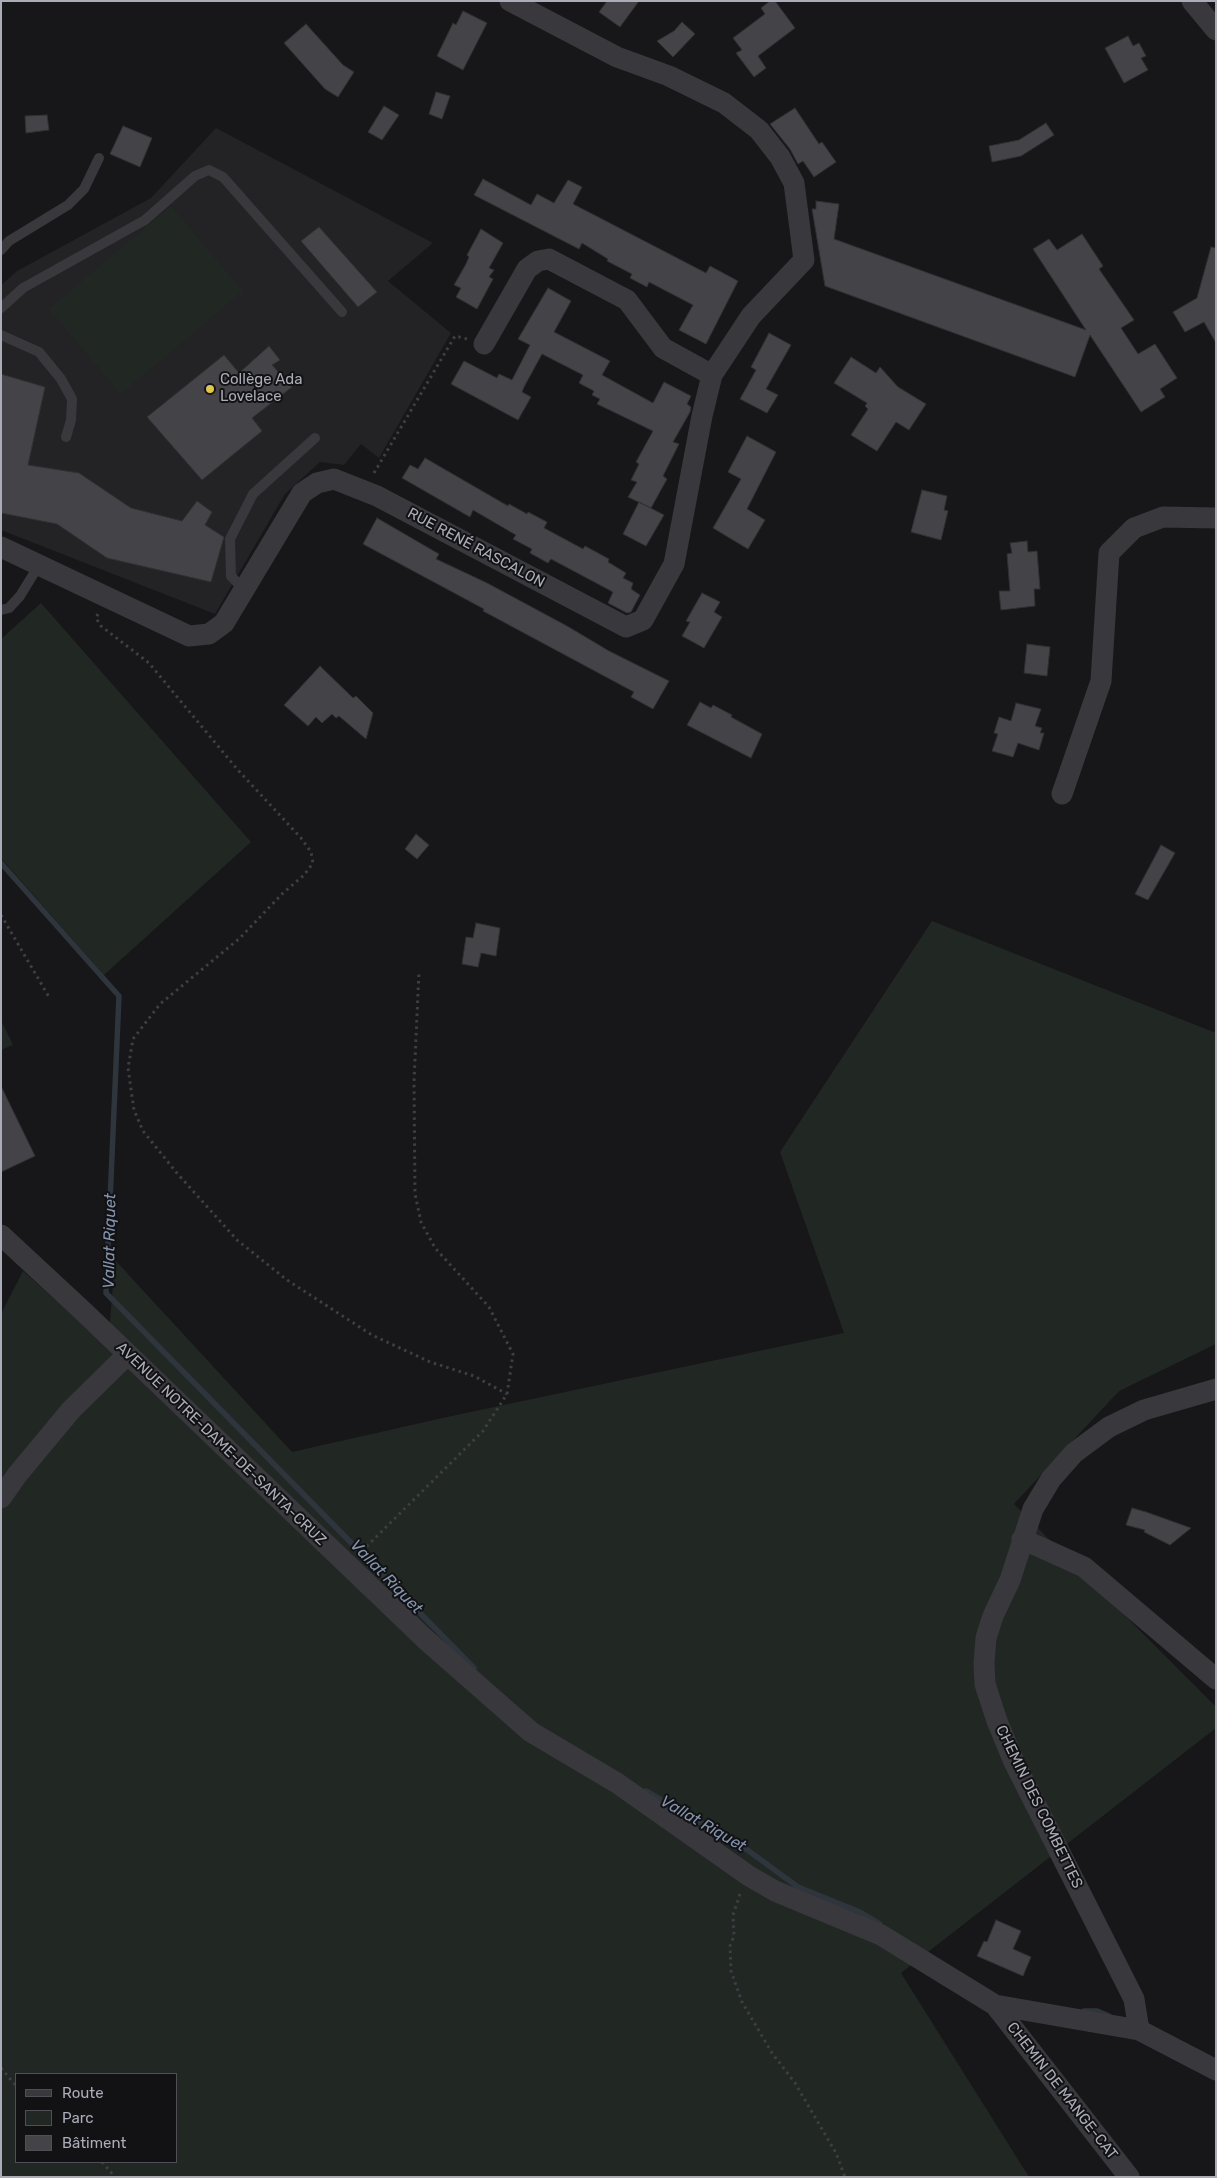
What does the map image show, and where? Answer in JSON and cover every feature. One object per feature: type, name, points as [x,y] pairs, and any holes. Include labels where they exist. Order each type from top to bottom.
[{"type":"street","name":"RUE RENÉ RASCALON","points":[[1,547],[189,636],[209,634],[224,623],[302,493],[317,482],[334,479],[364,491],[626,627],[643,620],[674,564],[702,416],[712,375],[751,316],[804,260],[794,183],[780,157],[759,130],[724,103],[669,76],[617,58],[510,1]]},
{"type":"street","points":[[1192,1],[1216,30]]},
{"type":"street","points":[[484,344],[527,270],[538,262],[549,259],[627,300],[663,348],[712,375]]},
{"type":"street","points":[[1062,794],[1101,681],[1109,553],[1134,528],[1163,517],[1216,518]]},
{"type":"street","name":"AVENUE NOTRE-DAME-DE-SANTA-CRUZ","points":[[1,1235],[418,1632],[493,1701],[531,1732],[617,1783],[749,1876],[775,1892],[881,1935],[995,2005]]},
{"type":"street","points":[[1,1498],[17,1475],[71,1410],[128,1354]]},
{"type":"street","name":"CHEMIN DES COMBETTES","points":[[1140,2030],[1134,1999],[1014,1762],[997,1721],[985,1684],[986,1638],[993,1616],[1010,1580],[1033,1509],[1051,1479],[1074,1453],[1109,1427],[1144,1410],[1216,1389]]},
{"type":"street","points":[[1022,1540],[1084,1567],[1216,1679]]},
{"type":"street","points":[[995,2005],[1140,2030],[1216,2070]]},
{"type":"street","name":"CHEMIN DE MANGE-CAT","points":[[995,2005],[1129,2177]]},
{"type":"lane","points":[[1,250],[9,241],[68,205],[84,189],[99,158]]},
{"type":"lane","points":[[1,308],[23,288],[145,220],[195,176],[209,170],[223,177],[342,312]]},
{"type":"lane","points":[[1,334],[39,352],[61,378],[72,399],[71,420],[66,437]]},
{"type":"lane","points":[[244,590],[231,576],[230,539],[253,494],[315,438]]},
{"type":"lane","points":[[1,610],[9,608],[20,596],[39,565]]},
{"type":"path","points":[[364,491],[455,336],[484,344]]},
{"type":"path","points":[[108,597],[96,618],[101,626],[150,663],[237,769],[301,838],[312,852],[313,863],[304,876],[282,894],[240,938],[160,1004],[133,1039],[128,1068],[134,1110],[143,1131],[176,1172],[237,1240],[287,1280],[372,1335],[430,1362],[474,1376],[507,1394]]},
{"type":"path","points":[[1,915],[49,997]]},
{"type":"path","points":[[370,1543],[483,1431],[507,1394],[513,1354],[490,1307],[435,1248],[421,1222],[415,1194],[414,1082],[419,971]]},
{"type":"path","points":[[749,1876],[733,1915],[734,1936],[730,1946],[731,1971],[742,2002],[772,2053],[800,2090],[836,2153],[844,2177]]},
{"type":"path","points":[[1,2068],[15,2085]]},
{"type":"path","points":[[103,2163],[115,2177]]},
{"type":"shaded area","name":"Collège Ada Lovelace","points":[[216,128],[433,243],[388,281],[451,333],[379,458],[361,444],[344,465],[320,462],[285,494],[215,614],[1,530],[1,285],[17,271],[151,198]]},
{"type":"green space","points":[[171,206],[243,291],[121,394],[49,309]]},
{"type":"green space","points":[[41,603],[251,842],[104,975],[1,858],[1,639]]},
{"type":"green space","points":[[932,921],[1216,1033],[1216,1344],[1119,1391],[1014,1504],[1216,1707],[1216,1728],[901,1973],[1029,2177],[1,2177],[1,1314],[23,1271],[108,1347],[115,1260],[292,1452],[447,1417],[844,1333],[780,1152]]},
{"type":"green space","points":[[1,1020],[13,1045],[1,1050]]},
{"type":"building","points":[[607,1],[639,1],[620,27],[599,12]]},
{"type":"building","points":[[770,1],[775,1],[795,28],[758,56],[766,68],[754,77],[736,53],[742,50],[733,38],[765,14],[761,8]]},
{"type":"building","points":[[463,11],[487,23],[463,70],[437,56],[453,23],[456,25]]},
{"type":"building","points":[[682,22],[695,34],[673,57],[657,41],[674,31]]},
{"type":"building","points":[[306,24],[343,65],[354,72],[338,97],[325,89],[284,43]]},
{"type":"building","points":[[1128,36],[1133,46],[1139,43],[1146,56],[1141,58],[1148,70],[1124,83],[1105,48]]},
{"type":"building","points":[[436,92],[450,96],[442,119],[429,114]]},
{"type":"building","points":[[384,106],[399,115],[382,140],[368,132]]},
{"type":"building","points":[[795,108],[819,144],[822,142],[836,162],[814,177],[803,161],[798,164],[790,149],[770,124]]},
{"type":"building","points":[[47,115],[49,130],[26,133],[25,116]]},
{"type":"building","points":[[1046,123],[1054,135],[1021,156],[992,162],[989,146],[1019,140]]},
{"type":"building","points":[[123,126],[152,138],[140,167],[110,154]]},
{"type":"building","points":[[483,179],[531,205],[537,194],[554,203],[568,180],[582,187],[573,204],[706,273],[710,266],[738,281],[706,344],[679,330],[693,305],[649,282],[647,287],[630,278],[632,274],[607,261],[608,259],[582,243],[579,249],[474,195]]},
{"type":"building","points":[[816,201],[839,204],[834,239],[1086,330],[1033,249],[1049,239],[1057,250],[1082,234],[1103,266],[1099,269],[1134,320],[1121,328],[1138,354],[1155,344],[1177,378],[1160,389],[1165,397],[1141,412],[1090,335],[1075,377],[825,286],[812,209],[816,209]]},
{"type":"building","points":[[319,227],[377,292],[358,307],[301,241]]},
{"type":"building","points":[[481,229],[503,243],[489,268],[494,270],[489,277],[493,279],[477,309],[456,297],[461,288],[454,285],[466,264],[469,257],[467,255]]},
{"type":"building","points":[[1211,247],[1216,248],[1216,343],[1204,322],[1185,332],[1173,312],[1197,298]]},
{"type":"building","points":[[548,288],[571,301],[554,332],[610,361],[602,375],[653,403],[664,382],[691,396],[687,404],[691,407],[690,412],[673,442],[679,444],[663,476],[667,479],[651,508],[628,497],[637,482],[631,480],[639,464],[636,462],[653,431],[597,404],[600,399],[592,395],[594,391],[579,383],[583,375],[542,354],[522,392],[531,397],[518,420],[451,384],[464,361],[497,378],[499,374],[512,380],[530,345],[518,339]]},
{"type":"building","points":[[769,333],[791,345],[766,389],[778,395],[767,413],[740,399],[756,370],[751,367]]},
{"type":"building","points":[[269,346],[280,360],[272,365],[292,387],[252,418],[262,431],[202,480],[147,417],[224,355],[239,373]]},
{"type":"building","points":[[851,357],[876,373],[880,367],[898,387],[926,404],[909,430],[896,422],[877,451],[851,435],[868,409],[865,406],[867,403],[834,383]]},
{"type":"building","points":[[1,374],[45,387],[28,465],[79,473],[131,508],[182,521],[197,501],[212,512],[205,525],[224,537],[211,582],[107,558],[57,524],[1,513]]},
{"type":"building","points":[[747,436],[776,452],[747,509],[765,520],[748,549],[713,528],[741,479],[728,472]]},
{"type":"building","points":[[425,458],[508,506],[509,504],[547,522],[544,528],[583,549],[585,546],[609,559],[608,562],[626,573],[623,578],[633,583],[631,589],[640,595],[631,612],[627,613],[608,603],[613,592],[551,559],[548,563],[530,553],[532,549],[513,539],[516,535],[473,510],[470,517],[402,478],[410,465],[418,469]]},
{"type":"building","points":[[922,490],[947,496],[944,510],[948,511],[941,540],[911,532]]},
{"type":"building","points":[[639,502],[664,515],[646,546],[623,534]]},
{"type":"building","points":[[377,518],[439,554],[436,559],[487,583],[609,651],[669,681],[653,709],[631,697],[634,692],[363,544]]},
{"type":"building","points":[[1027,541],[1028,552],[1037,551],[1040,589],[1034,589],[1035,606],[1001,610],[999,591],[1010,591],[1007,554],[1012,553],[1010,543]]},
{"type":"building","points":[[702,593],[720,602],[714,612],[722,617],[704,648],[682,636],[690,622],[686,621]]},
{"type":"building","points":[[1027,644],[1050,647],[1047,676],[1024,673]]},
{"type":"building","points":[[320,666],[353,698],[356,696],[373,713],[366,739],[339,716],[336,718],[332,714],[322,723],[316,717],[308,726],[284,705]]},
{"type":"building","points":[[700,702],[711,708],[713,705],[762,734],[751,758],[687,725]]},
{"type":"building","points":[[1016,703],[1041,709],[1035,726],[1042,728],[1040,733],[1044,733],[1039,750],[1018,743],[1013,757],[992,751],[998,734],[994,733],[999,717],[1011,721]]},
{"type":"building","points":[[416,834],[429,845],[417,859],[405,849]]},
{"type":"building","points":[[1161,845],[1175,853],[1148,900],[1135,894]]},
{"type":"building","points":[[476,923],[500,928],[496,956],[481,953],[478,967],[462,964],[466,937],[473,938]]},
{"type":"building","points":[[1,1086],[35,1156],[1,1172]]},
{"type":"building","points":[[1132,1508],[1191,1528],[1170,1545],[1144,1532],[1145,1530],[1126,1525]]},
{"type":"building","points":[[996,1920],[1021,1931],[1013,1949],[1031,1957],[1023,1976],[977,1956],[984,1941],[987,1942]]},
{"type":"waterway","name":"Vallat Riquet","points":[[1,863],[119,996],[106,1293],[474,1668]]},
{"type":"waterway","name":"Vallat Riquet","points":[[646,1791],[746,1849],[798,1887],[860,1912],[880,1924]]},
{"type":"waterway","name":"Vallat Riquet","points":[[1084,2011],[1097,2011],[1109,2016]]},
{"type":"place","name":"Collège Ada Lovelace","points":[[210,389]]}]
